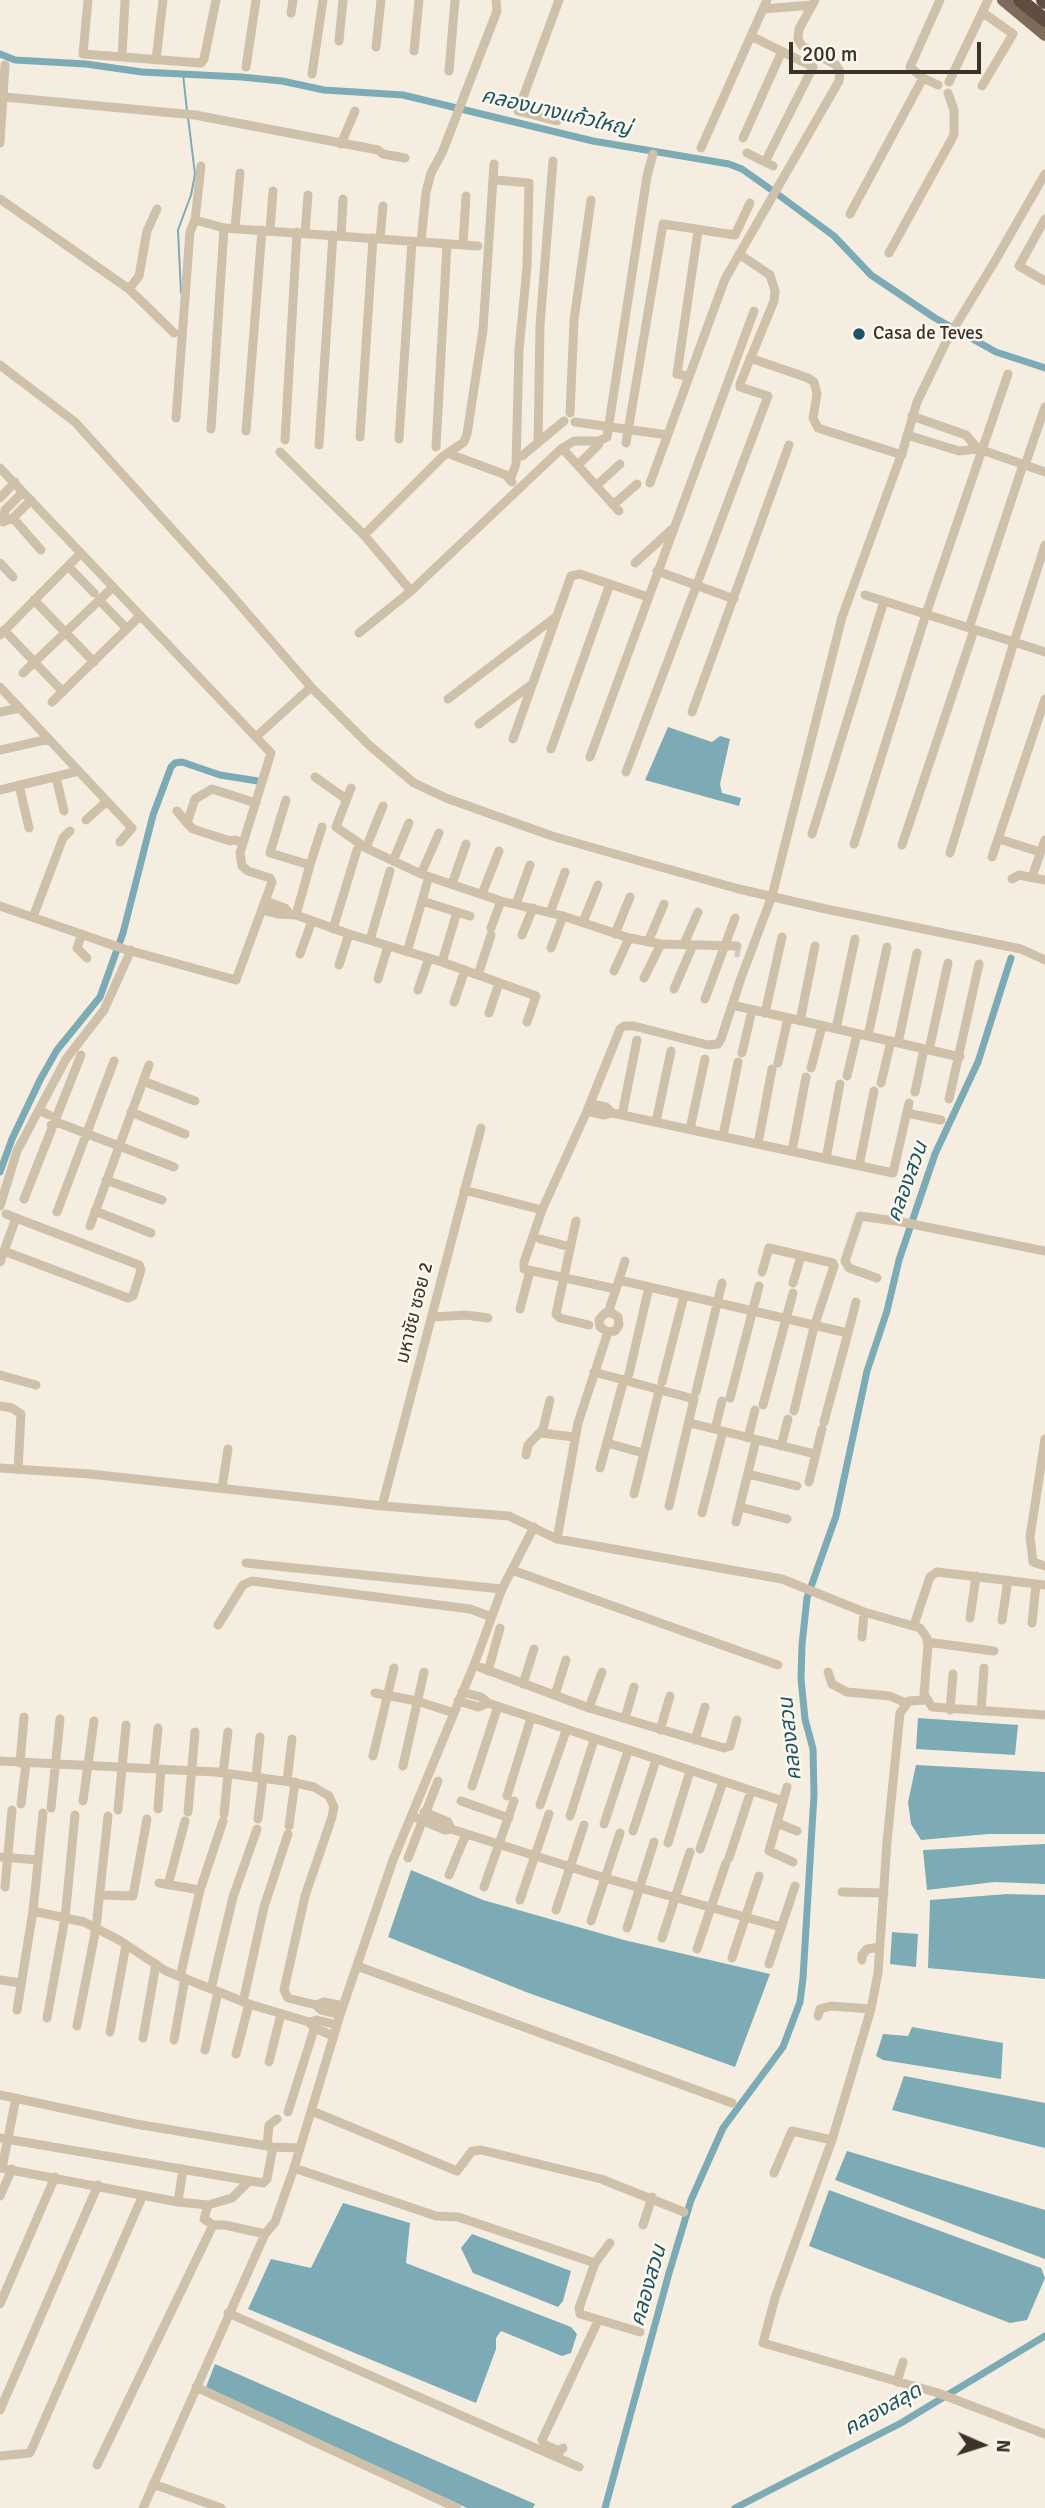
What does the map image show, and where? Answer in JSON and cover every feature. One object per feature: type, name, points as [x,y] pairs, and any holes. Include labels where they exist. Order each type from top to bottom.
[{"type":"highway","points":[[1020,0],[1045,20]]},
{"type":"main road","points":[[1003,0],[1045,35]]},
{"type":"street","points":[[88,0],[83,54],[201,63],[216,0]]},
{"type":"street","points":[[122,57],[125,0]]},
{"type":"street","points":[[156,60],[163,0]]},
{"type":"street","points":[[246,67],[256,0]]},
{"type":"street","points":[[291,13],[293,0]]},
{"type":"street","points":[[312,74],[323,0]]},
{"type":"street","points":[[339,41],[343,0]]},
{"type":"street","points":[[376,47],[381,0]]},
{"type":"street","points":[[414,51],[419,0]]},
{"type":"street","points":[[449,71],[455,0]]},
{"type":"street","points":[[496,0],[497,11]]},
{"type":"street","points":[[399,439],[417,241],[426,192],[431,173],[451,131],[497,11],[504,0]]},
{"type":"street","points":[[556,121],[518,111],[559,0]]},
{"type":"street","points":[[939,85],[912,71],[910,64],[940,0]]},
{"type":"street","points":[[889,253],[954,135],[954,110],[948,93],[951,87],[949,82],[988,0]]},
{"type":"street","points":[[650,482],[725,279],[839,81],[840,72],[836,65],[802,46],[798,39],[799,29],[813,3],[765,4],[701,148]]},
{"type":"street","points":[[982,12],[1013,34],[982,86]]},
{"type":"street","points":[[747,153],[769,164],[813,66],[751,36]]},
{"type":"street","points":[[743,138],[782,51]]},
{"type":"street","points":[[0,143],[5,65]]},
{"type":"street","points":[[850,214],[923,78]]},
{"type":"street","points":[[939,85],[943,81],[949,82]]},
{"type":"street","points":[[939,85],[940,92],[948,93]]},
{"type":"street","points":[[4,97],[190,114],[377,150],[405,158]]},
{"type":"street","points":[[341,144],[355,111]]},
{"type":"street","points":[[359,633],[411,591],[562,448],[579,440],[599,441],[607,437],[647,176],[653,154]]},
{"type":"street","points":[[538,443],[540,325],[554,161]]},
{"type":"street","points":[[364,535],[442,457],[464,442],[467,434],[483,330],[494,164]]},
{"type":"street","points":[[176,418],[190,232],[195,220],[201,166]]},
{"type":"street","points":[[235,228],[240,173]]},
{"type":"street","points":[[848,1333],[786,1321],[649,1287],[562,1278],[530,1271],[524,1269],[524,1262],[542,1210],[614,1042],[624,1026],[713,1045],[721,1039],[732,1005],[743,950],[772,896],[842,617],[902,455],[912,416],[948,338],[1045,174]]},
{"type":"street","points":[[496,180],[529,183],[527,267],[519,350],[516,464],[510,480]]},
{"type":"street","points":[[246,431],[266,230],[273,191]]},
{"type":"street","points":[[285,440],[301,233],[308,195]]},
{"type":"street","points":[[463,245],[466,196]]},
{"type":"street","points":[[0,199],[129,289],[174,333]]},
{"type":"street","points":[[319,445],[337,235],[344,199]]},
{"type":"street","points":[[567,417],[574,320],[591,200]]},
{"type":"street","points":[[626,443],[663,224],[735,235],[750,203]]},
{"type":"street","points":[[360,437],[376,238],[383,206]]},
{"type":"street","points":[[129,289],[139,276],[146,231],[157,209]]},
{"type":"street","points":[[1045,219],[1040,238],[1019,266],[1045,281]]},
{"type":"street","points":[[195,220],[224,228],[478,246]]},
{"type":"street","points":[[211,429],[224,228]]},
{"type":"street","points":[[687,376],[677,374],[698,231]]},
{"type":"street","points":[[436,447],[447,244]]},
{"type":"street","points":[[626,772],[768,396],[740,387],[775,291],[771,275],[740,254]]},
{"type":"street","points":[[590,757],[754,311]]},
{"type":"street","points":[[750,358],[814,382],[817,394],[813,418],[818,428],[902,455]]},
{"type":"street","points":[[0,365],[75,422],[311,687],[370,746],[414,783],[552,836],[739,889],[1021,949],[1045,960]]},
{"type":"street","points":[[854,844],[980,449],[1008,374]]},
{"type":"street","points":[[902,845],[1045,407]]},
{"type":"street","points":[[522,456],[567,417],[575,415],[575,422],[668,435]]},
{"type":"street","points":[[912,416],[966,435],[980,449],[1045,472]]},
{"type":"street","points":[[907,435],[959,451],[980,449]]},
{"type":"street","points":[[578,465],[599,444]]},
{"type":"street","points":[[692,712],[789,445]]},
{"type":"street","points":[[562,448],[616,508],[637,484]]},
{"type":"street","points":[[280,452],[364,535],[411,591]]},
{"type":"street","points":[[452,455],[506,475],[517,489]]},
{"type":"street","points":[[596,486],[620,464]]},
{"type":"street","points":[[0,468],[271,753],[240,853]]},
{"type":"street","points":[[0,498],[15,482]]},
{"type":"street","points":[[1,524],[5,510],[23,492]]},
{"type":"street","points":[[1,524],[13,518],[31,500]]},
{"type":"street","points":[[13,518],[41,550]]},
{"type":"street","points":[[635,562],[673,528]]},
{"type":"street","points":[[950,853],[1045,545]]},
{"type":"street","points":[[63,692],[2,633],[81,552]]},
{"type":"street","points":[[0,563],[13,577]]},
{"type":"street","points":[[68,566],[94,593]]},
{"type":"street","points":[[657,571],[734,599]]},
{"type":"street","points":[[513,739],[571,576],[575,573],[648,597]]},
{"type":"street","points":[[551,749],[610,584]]},
{"type":"street","points":[[23,673],[113,587]]},
{"type":"street","points":[[865,595],[1045,652]]},
{"type":"street","points":[[34,600],[94,662]]},
{"type":"street","points":[[812,834],[884,601]]},
{"type":"street","points":[[103,604],[127,629]]},
{"type":"street","points":[[448,699],[558,615]]},
{"type":"street","points":[[51,702],[140,616]]},
{"type":"street","points":[[480,724],[533,683]]},
{"type":"street","points":[[0,687],[132,828],[120,842]]},
{"type":"street","points":[[257,736],[311,687]]},
{"type":"street","points":[[992,857],[1045,699]]},
{"type":"street","points":[[0,712],[20,708]]},
{"type":"street","points":[[0,750],[48,738]]},
{"type":"street","points":[[0,790],[79,771]]},
{"type":"street","points":[[55,776],[64,811]]},
{"type":"street","points":[[315,777],[346,799]]},
{"type":"street","points":[[19,785],[29,828]]},
{"type":"street","points":[[351,788],[337,827],[361,849],[392,866],[424,879],[452,884],[629,938],[660,944],[722,946],[743,950]]},
{"type":"street","points":[[187,823],[195,799],[212,789],[256,803]]},
{"type":"street","points":[[286,800],[270,853],[310,865]]},
{"type":"street","points":[[86,820],[107,801]]},
{"type":"street","points":[[333,929],[361,849],[383,806]]},
{"type":"street","points":[[0,906],[124,948],[236,980],[272,882],[270,878],[248,871],[243,866],[240,853],[230,841],[193,829],[177,811]]},
{"type":"street","points":[[370,940],[392,866],[409,823]]},
{"type":"street","points":[[293,914],[322,827]]},
{"type":"street","points":[[33,917],[63,838],[70,831]]},
{"type":"street","points":[[407,952],[422,901],[424,879],[439,833]]},
{"type":"street","points":[[230,841],[234,839],[243,842]]},
{"type":"street","points":[[999,839],[1040,852]]},
{"type":"street","points":[[1034,871],[1045,840]]},
{"type":"street","points":[[452,884],[466,844]]},
{"type":"street","points":[[482,894],[499,851]]},
{"type":"street","points":[[516,904],[530,865]]},
{"type":"street","points":[[550,913],[565,872]]},
{"type":"street","points":[[1012,879],[1019,876],[1045,880]]},
{"type":"street","points":[[583,922],[598,884]]},
{"type":"street","points":[[615,934],[630,897]]},
{"type":"street","points":[[422,901],[470,916]]},
{"type":"street","points":[[478,975],[501,901]]},
{"type":"street","points":[[648,942],[664,904]]},
{"type":"street","points":[[264,905],[277,914],[293,914],[388,947],[442,962],[536,996],[527,1022]]},
{"type":"street","points":[[522,935],[533,908]]},
{"type":"street","points":[[442,962],[457,912]]},
{"type":"street","points":[[674,989],[698,912]]},
{"type":"street","points":[[551,948],[563,916]]},
{"type":"street","points":[[705,999],[722,946],[735,918]]},
{"type":"street","points":[[300,954],[312,921]]},
{"type":"street","points":[[82,934],[77,948],[87,958]]},
{"type":"street","points":[[339,965],[349,934]]},
{"type":"street","points":[[765,1013],[782,937]]},
{"type":"street","points":[[614,971],[629,938]]},
{"type":"street","points":[[836,1029],[855,939]]},
{"type":"street","points":[[644,978],[660,944]]},
{"type":"street","points":[[800,1021],[815,946]]},
{"type":"street","points":[[378,979],[388,947]]},
{"type":"street","points":[[868,1036],[887,947]]},
{"type":"street","points":[[4,1251],[128,1298],[133,1296],[141,1270],[139,1265],[16,1218],[3,1210],[17,1151],[66,1059],[104,1010],[124,948]]},
{"type":"street","points":[[881,1083],[917,953]]},
{"type":"street","points":[[418,990],[429,958]]},
{"type":"street","points":[[915,1092],[948,963]]},
{"type":"street","points":[[949,1099],[979,964]]},
{"type":"street","points":[[454,1002],[465,970]]},
{"type":"street","points":[[489,1013],[499,983]]},
{"type":"street","points":[[732,1005],[960,1057]]},
{"type":"street","points":[[723,1136],[752,1010]]},
{"type":"street","points":[[758,1144],[788,1018]]},
{"type":"street","points":[[792,1151],[822,1026]]},
{"type":"street","points":[[826,1158],[857,1034]]},
{"type":"street","points":[[622,1115],[636,1040]]},
{"type":"street","points":[[656,1122],[671,1051]]},
{"type":"street","points":[[24,1199],[52,1121],[81,1055]]},
{"type":"street","points":[[690,1129],[705,1059]]},
{"type":"street","points":[[57,1212],[114,1061]]},
{"type":"street","points":[[90,1226],[149,1065]]},
{"type":"street","points":[[143,1081],[195,1101]]},
{"type":"street","points":[[859,1166],[874,1091]]},
{"type":"street","points":[[588,1107],[604,1115],[622,1115],[894,1172],[908,1108],[941,1120]]},
{"type":"street","points":[[131,1112],[185,1134]]},
{"type":"street","points":[[36,1115],[174,1167]]},
{"type":"street","name":"มหาชัย ซอย 2","points":[[382,1506],[481,1128]]},
{"type":"street","points":[[107,1180],[162,1200]]},
{"type":"street","points":[[464,1190],[542,1210]]},
{"type":"street","points":[[95,1211],[151,1233]]},
{"type":"street","points":[[877,1278],[849,1268],[845,1261],[860,1216],[1045,1251]]},
{"type":"street","points":[[0,1262],[16,1218]]},
{"type":"street","points":[[576,1221],[556,1314],[560,1318],[589,1325]]},
{"type":"street","points":[[540,1239],[569,1247]]},
{"type":"street","points":[[762,1272],[769,1248],[833,1263],[834,1266],[781,1446]]},
{"type":"street","points":[[736,1522],[748,1474],[759,1408],[786,1321],[801,1256]]},
{"type":"street","points":[[557,1539],[574,1437],[608,1332],[599,1324],[603,1315],[608,1312],[625,1261]]},
{"type":"street","points":[[520,1309],[530,1271]]},
{"type":"street","points":[[696,1392],[722,1283]]},
{"type":"street","points":[[702,1513],[726,1400],[759,1286]]},
{"type":"street","points":[[600,1468],[649,1287]]},
{"type":"street","points":[[663,1382],[684,1296]]},
{"type":"street","points":[[808,1482],[856,1302]]},
{"type":"street","points":[[433,1317],[466,1315],[488,1318]]},
{"type":"street","points":[[594,1372],[626,1377],[694,1399],[669,1506]]},
{"type":"street","points":[[0,1375],[36,1385]]},
{"type":"street","points":[[634,1493],[658,1395]]},
{"type":"street","points":[[526,1455],[528,1446],[541,1433],[550,1400]]},
{"type":"street","points":[[0,1406],[21,1413],[18,1470]]},
{"type":"street","points":[[690,1423],[815,1454]]},
{"type":"street","points":[[541,1433],[574,1437]]},
{"type":"street","points":[[1045,1440],[1030,1537],[1033,1562],[1045,1566]]},
{"type":"street","points":[[607,1443],[643,1453]]},
{"type":"street","points":[[222,1488],[228,1449]]},
{"type":"street","points":[[0,1468],[509,1516],[557,1539],[718,1566],[799,1584],[864,1612],[915,1625],[925,1632],[928,1642],[924,1693],[932,1707],[1045,1715]]},
{"type":"street","points":[[748,1474],[797,1486]]},
{"type":"street","points":[[740,1507],[787,1519]]},
{"type":"street","points":[[143,2508],[228,2313],[265,2234],[275,2222],[312,2111],[341,2010],[393,1860],[474,1665],[502,1589],[534,1527]]},
{"type":"street","points":[[246,1563],[502,1589]]},
{"type":"street","points":[[512,1570],[778,1665]]},
{"type":"street","points":[[915,1625],[932,1574],[937,1572],[1041,1585],[1032,1623]]},
{"type":"street","points":[[970,1618],[976,1576]]},
{"type":"street","points":[[1002,1620],[1008,1580]]},
{"type":"street","points":[[218,1625],[243,1585],[252,1581],[470,1609],[492,1617]]},
{"type":"street","points":[[862,1637],[864,1612]]},
{"type":"street","points":[[488,1671],[500,1628]]},
{"type":"street","points":[[928,1642],[995,1651]]},
{"type":"street","points":[[523,1684],[534,1649]]},
{"type":"street","points":[[555,1695],[566,1660]]},
{"type":"street","points":[[474,1665],[589,1708],[728,1748],[737,1720]]},
{"type":"street","points":[[373,1756],[394,1668]]},
{"type":"street","points":[[981,1711],[984,1668]]},
{"type":"street","points":[[403,1766],[424,1672]]},
{"type":"street","points":[[589,1708],[602,1672]]},
{"type":"street","points":[[828,1672],[832,1684],[847,1692],[890,1696],[906,1703]]},
{"type":"street","points":[[950,1710],[953,1674]]},
{"type":"street","points":[[625,1718],[634,1687]]},
{"type":"street","points":[[375,1693],[454,1713]]},
{"type":"street","points":[[660,1730],[670,1696]]},
{"type":"street","points":[[460,1697],[481,1697],[488,1703],[566,1731],[783,1801]]},
{"type":"street","points":[[926,1700],[909,1701],[900,1713],[878,1973],[871,2009],[832,2140],[775,2298],[763,2343],[954,2398],[1045,2434]]},
{"type":"street","points":[[472,1786],[498,1706]]},
{"type":"street","points":[[695,1740],[705,1707]]},
{"type":"street","points":[[21,1804],[24,1717]]},
{"type":"street","points":[[484,1887],[509,1818],[511,1799],[531,1718]]},
{"type":"street","points":[[16,2010],[60,1719]]},
{"type":"street","points":[[83,1801],[94,1721]]},
{"type":"street","points":[[118,1810],[126,1725]]},
{"type":"street","points":[[158,1728],[158,1809]]},
{"type":"street","points":[[540,1805],[566,1731]]},
{"type":"street","points":[[195,1732],[187,1817],[164,1884],[200,1890]]},
{"type":"street","points":[[174,2040],[182,1977],[200,1890],[224,1817],[228,1732]]},
{"type":"street","points":[[258,1819],[260,1737]]},
{"type":"street","points":[[236,2054],[264,1907],[289,1830],[292,1739]]},
{"type":"street","points":[[569,1816],[594,1740]]},
{"type":"street","points":[[604,1824],[628,1751]]},
{"type":"street","points":[[633,1831],[656,1760]]},
{"type":"street","points":[[0,1761],[225,1773],[314,1787],[328,1796],[334,1807],[305,1896],[284,1990],[288,1998],[316,2006],[324,2002],[341,2010]]},
{"type":"street","points":[[667,1843],[690,1771]]},
{"type":"street","points":[[408,1858],[438,1781]]},
{"type":"street","points":[[662,1938],[676,1896],[723,1782]]},
{"type":"street","points":[[787,1787],[769,1851],[793,1862]]},
{"type":"street","points":[[697,1949],[751,1791]]},
{"type":"street","points":[[461,1801],[509,1818]]},
{"type":"street","points":[[5,1887],[4,1857],[12,1810]]},
{"type":"street","points":[[413,1812],[447,1822],[451,1829],[499,1845],[781,1927]]},
{"type":"street","points":[[520,1900],[549,1814]]},
{"type":"street","points":[[47,2018],[65,1918],[75,1815]]},
{"type":"street","points":[[77,2026],[96,1928],[108,1816]]},
{"type":"street","points":[[100,1895],[133,1895],[147,1819]]},
{"type":"street","points":[[777,1823],[797,1831]]},
{"type":"street","points":[[556,1910],[584,1825]]},
{"type":"street","points":[[205,2050],[233,1897],[257,1829]]},
{"type":"street","points":[[449,1875],[466,1833]]},
{"type":"street","points":[[591,1921],[620,1833]]},
{"type":"street","points":[[627,1928],[654,1842]]},
{"type":"street","points":[[4,1857],[38,1860]]},
{"type":"street","points":[[732,1958],[759,1875]]},
{"type":"street","points":[[769,1964],[795,1886]]},
{"type":"street","points":[[842,1892],[884,1893]]},
{"type":"street","points":[[33,1911],[84,1922],[182,1977],[246,2003],[314,2024],[334,2036]]},
{"type":"street","points":[[110,2032],[126,1945]]},
{"type":"street","points":[[862,1960],[867,1949],[880,1947]]},
{"type":"street","points":[[142,2038],[156,1964]]},
{"type":"street","points":[[356,1966],[732,2103]]},
{"type":"street","points":[[0,1980],[21,1983]]},
{"type":"street","points":[[817,2016],[820,2009],[831,2006],[871,2009]]},
{"type":"street","points":[[269,2062],[281,2014]]},
{"type":"street","points":[[314,2024],[337,2025]]},
{"type":"street","points":[[288,2112],[314,2024]]},
{"type":"street","points":[[0,2095],[136,2124],[270,2147],[300,2148]]},
{"type":"street","points":[[0,2196],[5,2168],[4,2139],[16,2098]]},
{"type":"street","points":[[312,2111],[457,2171],[472,2151],[481,2150],[601,2179],[652,2197],[684,2212]]},
{"type":"street","points":[[4,2139],[263,2183],[267,2179],[270,2147],[267,2129],[277,2119]]},
{"type":"street","points":[[774,2173],[792,2131],[832,2140]]},
{"type":"street","points":[[5,2168],[178,2202],[208,2205],[232,2198],[249,2181]]},
{"type":"street","points":[[294,2168],[436,2216],[457,2217],[595,2263]]},
{"type":"street","points":[[178,2202],[183,2169]]},
{"type":"street","points":[[0,2304],[55,2177]]},
{"type":"street","points":[[0,2410],[97,2185]]},
{"type":"street","points":[[0,2456],[30,2453],[144,2195]]},
{"type":"street","points":[[643,2225],[652,2197]]},
{"type":"street","points":[[208,2205],[204,2219],[213,2225],[265,2234]]},
{"type":"street","points":[[97,2465],[213,2225]]},
{"type":"street","points":[[610,2243],[595,2263],[579,2311],[580,2314],[598,2321],[639,2332]]},
{"type":"street","points":[[228,2313],[579,2468]]},
{"type":"street","points":[[563,2448],[560,2451],[545,2445],[542,2440],[598,2321]]},
{"type":"street","points":[[897,2382],[903,2362]]},
{"type":"street","points":[[196,2387],[457,2508]]},
{"type":"street","points":[[153,2484],[221,2508]]},
{"type":"water","points":[[668,727],[712,742],[720,736],[730,739],[720,784],[722,793],[741,798],[739,806],[645,780]]},
{"type":"water","points":[[918,1718],[1018,1725],[1015,1755],[916,1749]]},
{"type":"water","points":[[916,1765],[1045,1772],[1045,1834],[988,1834],[921,1840],[911,1824],[908,1802]]},
{"type":"water","points":[[1045,1844],[1045,1884],[995,1882],[927,1890],[923,1850]]},
{"type":"water","points":[[411,1870],[483,1900],[624,1940],[770,1974],[735,2067],[526,1992],[388,1937]]},
{"type":"water","points":[[1007,1894],[1045,1895],[1045,1979],[928,1968],[930,1900]]},
{"type":"water","points":[[892,1932],[918,1934],[916,1967],[890,1964]]},
{"type":"water","points":[[912,2027],[1003,2043],[1001,2079],[883,2060],[876,2056],[883,2034],[908,2036]]},
{"type":"water","points":[[904,2076],[1045,2103],[1045,2148],[892,2110]]},
{"type":"water","points":[[847,2151],[1045,2210],[1045,2259],[835,2180]]},
{"type":"water","points":[[829,2190],[1041,2268],[1045,2278],[1027,2320],[1010,2323],[809,2246]]},
{"type":"water","points":[[343,2203],[410,2223],[406,2263],[571,2327],[577,2334],[571,2353],[562,2356],[501,2331],[496,2338],[496,2349],[476,2403],[248,2309],[271,2259],[311,2268]]},
{"type":"water","points":[[472,2234],[571,2271],[563,2301],[558,2307],[473,2273],[461,2248]]},
{"type":"water","points":[[215,2364],[535,2504],[533,2508],[467,2508],[206,2387]]},
{"type":"waterway","name":"คลองบางแก้วใหญ่","points":[[0,54],[15,60],[86,64],[142,72],[241,77],[282,81],[324,90],[403,95],[593,141],[729,164],[742,169],[834,236],[871,275],[935,318],[996,352],[1045,368]]},
{"type":"waterway","points":[[183,74],[187,111]]},
{"type":"waterway","points":[[181,293],[178,230],[191,195],[195,174],[188,117]]},
{"type":"waterway","points":[[0,1172],[12,1139],[57,1050],[100,997],[123,933],[153,815],[171,767],[182,762],[220,775],[258,781]]},
{"type":"waterway","name":"คลองสวน","points":[[605,2508],[691,2200],[723,2128],[783,2047],[800,2002],[814,1795],[813,1749],[805,1719],[801,1679],[807,1598],[836,1516],[867,1371],[887,1311],[899,1260],[935,1154],[978,1062],[1011,958]]},
{"type":"waterway","name":"คลองสลุด","points":[[735,2508],[901,2423],[1045,2336]]},
{"type":"tunnel","points":[[735,952],[740,953]]},
{"type":"place","name":"Casa de Teves","points":[[859,334]]}]
